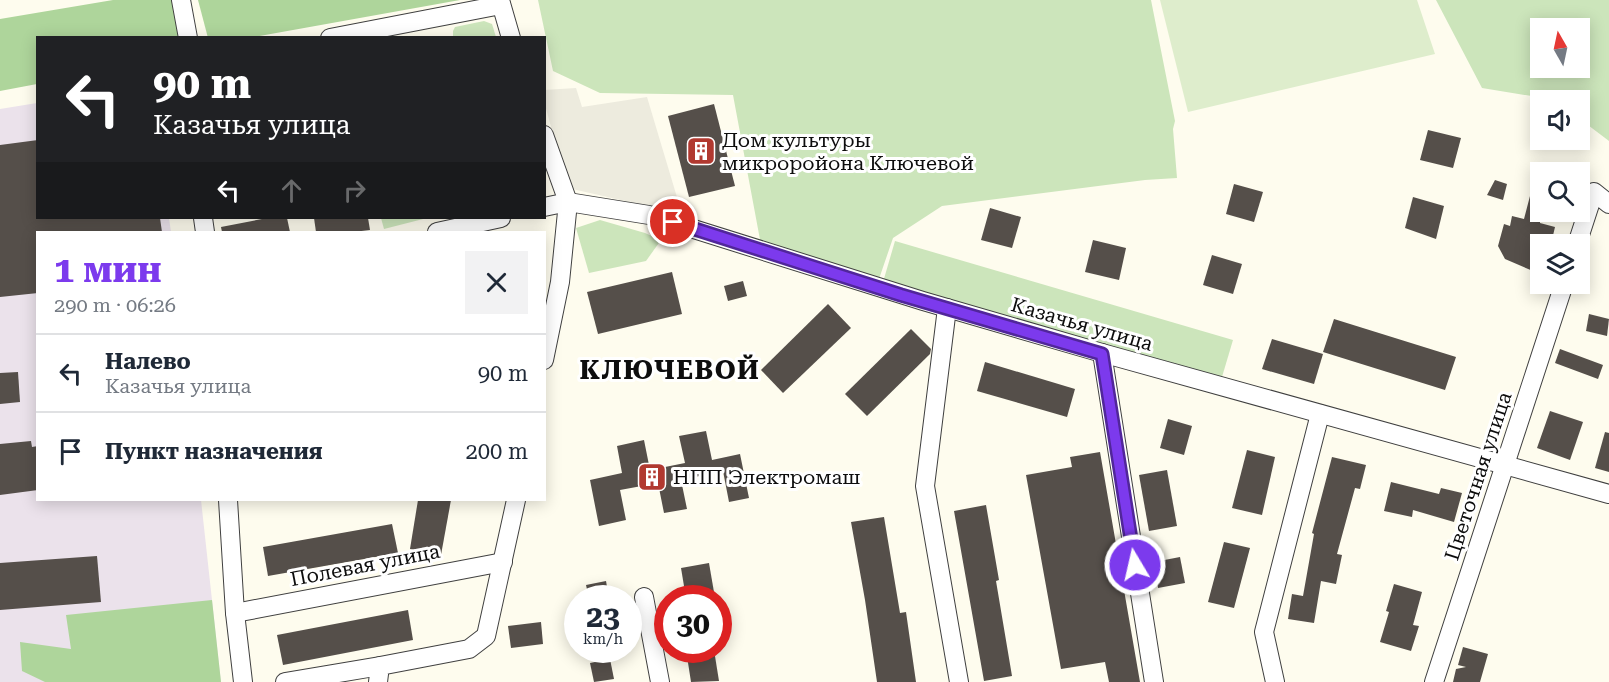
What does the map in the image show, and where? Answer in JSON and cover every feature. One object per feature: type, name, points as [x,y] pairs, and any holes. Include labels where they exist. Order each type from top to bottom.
[{"type":"street","points":[[181,0],[188,36]]},
{"type":"street","points":[[340,36],[500,3],[510,36]]},
{"type":"street","points":[[546,141],[568,202],[560,282],[546,350]]},
{"type":"street","points":[[1580,234],[1594,192],[1609,204]]},
{"type":"street","name":"Казачья улица","points":[[546,207],[568,202],[650,215],[1102,354],[1609,494]]},
{"type":"street","points":[[442,231],[496,219]]},
{"type":"street","name":"Цветочная улица","points":[[1434,682],[1561,294]]},
{"type":"street","points":[[947,308],[925,486],[959,682]]},
{"type":"street","points":[[1102,354],[1154,682]]},
{"type":"street","points":[[1275,682],[1264,632],[1320,414]]},
{"type":"street","points":[[228,501],[235,613],[243,682]]},
{"type":"street","points":[[285,682],[379,674],[470,649],[486,636],[516,501]]},
{"type":"street","name":"Полевая улица","points":[[235,613],[503,562]]},
{"type":"street","points":[[644,597],[660,682]]},
{"type":"shaded area","points":[[576,88],[582,107],[647,97],[682,214],[568,188],[546,109],[546,90]]},
{"type":"shaded area","points":[[36,103],[36,219],[169,219],[171,231],[36,231],[36,501],[201,501],[221,682],[0,682],[0,109]]},
{"type":"green space","points":[[113,0],[173,0],[180,36],[36,36],[36,84],[0,91],[0,19]]},
{"type":"green space","points":[[198,0],[460,0],[260,36],[207,36]]},
{"type":"green space","points":[[538,0],[1151,0],[1175,121],[1173,129],[1177,178],[1145,180],[942,206],[893,238],[879,279],[761,245],[733,95],[600,93],[553,71]]},
{"type":"green space","points":[[1160,0],[1417,0],[1435,54],[1188,112]]},
{"type":"green space","points":[[1436,0],[1609,0],[1609,141],[1590,127],[1590,90],[1530,90],[1530,96],[1482,88]]},
{"type":"green space","points":[[484,21],[492,24],[496,36],[453,36],[455,27]]},
{"type":"green space","points":[[381,219],[423,219],[384,229]]},
{"type":"green space","points":[[600,220],[661,240],[646,261],[589,273],[576,228]]},
{"type":"green space","points":[[895,241],[1233,340],[1219,387],[881,289]]},
{"type":"green space","points":[[212,600],[221,682],[45,682],[22,671],[20,642],[71,649],[66,615]]},
{"type":"building","name":"Дом культуры микроройона Ключевой","points":[[714,104],[735,186],[689,197],[668,116]]},
{"type":"building","points":[[1428,130],[1461,138],[1453,168],[1420,160]]},
{"type":"building","points":[[36,140],[36,219],[160,219],[162,231],[36,231],[36,293],[0,297],[0,145]]},
{"type":"building","points":[[1495,180],[1507,184],[1503,200],[1487,195]]},
{"type":"building","points":[[1234,184],[1263,192],[1254,222],[1226,214]]},
{"type":"building","points":[[1530,196],[1530,222],[1540,222],[1555,227],[1553,234],[1530,234],[1530,270],[1505,259],[1498,246],[1504,224],[1510,226],[1512,216],[1524,219]]},
{"type":"building","points":[[1413,197],[1444,206],[1436,239],[1405,228]]},
{"type":"building","points":[[990,208],[1021,217],[1012,248],[981,240]]},
{"type":"building","points":[[262,219],[287,219],[290,231],[222,231],[221,227]]},
{"type":"building","points":[[314,219],[368,219],[370,230],[362,231],[316,231]]},
{"type":"building","points":[[1093,240],[1126,248],[1119,280],[1085,272]]},
{"type":"building","points":[[1212,255],[1242,264],[1233,294],[1203,285]]},
{"type":"building","points":[[672,272],[682,314],[598,334],[587,292]]},
{"type":"building","points":[[743,281],[747,296],[728,301],[724,286]]},
{"type":"building","points":[[828,304],[851,328],[783,393],[761,370]]},
{"type":"building","points":[[1589,314],[1609,319],[1607,336],[1586,331]]},
{"type":"building","points":[[1334,319],[1456,357],[1445,390],[1323,352]]},
{"type":"building","points":[[911,329],[931,349],[930,354],[867,416],[845,394]]},
{"type":"building","points":[[1272,339],[1323,354],[1314,384],[1262,369]]},
{"type":"building","points":[[1560,349],[1603,365],[1598,379],[1555,363]]},
{"type":"building","points":[[985,362],[1075,389],[1067,417],[977,391]]},
{"type":"building","points":[[18,372],[20,402],[0,404],[0,373]]},
{"type":"building","points":[[1550,411],[1583,422],[1570,460],[1537,448]]},
{"type":"building","points":[[1168,419],[1192,426],[1184,455],[1160,448]]},
{"type":"building","name":"НПП Электромаш","points":[[706,431],[712,460],[740,454],[749,498],[729,502],[723,471],[681,480],[687,509],[664,513],[658,483],[620,490],[626,520],[599,526],[590,480],[622,473],[617,446],[644,440],[650,470],[685,463],[679,436]]},
{"type":"building","points":[[1605,432],[1609,433],[1609,472],[1595,468]]},
{"type":"building","points":[[31,441],[32,447],[36,446],[36,490],[0,495],[0,444]]},
{"type":"building","points":[[1247,450],[1275,457],[1262,515],[1232,508]]},
{"type":"building","points":[[1100,452],[1140,682],[1109,682],[1105,662],[1061,669],[1026,475],[1072,467],[1070,457]]},
{"type":"building","points":[[1332,457],[1366,465],[1360,489],[1355,488],[1337,554],[1342,555],[1336,584],[1321,581],[1314,623],[1288,619],[1292,594],[1303,596],[1314,534],[1312,533]]},
{"type":"building","points":[[1167,470],[1177,526],[1149,531],[1139,475]]},
{"type":"building","points":[[1391,482],[1439,494],[1441,488],[1462,493],[1454,522],[1413,510],[1412,517],[1384,511]]},
{"type":"building","points":[[418,501],[451,501],[441,555],[410,549]]},
{"type":"building","points":[[986,505],[1012,676],[984,681],[954,511]]},
{"type":"building","points":[[884,517],[900,613],[906,612],[916,682],[877,682],[851,522]]},
{"type":"building","points":[[392,524],[398,553],[268,576],[263,547]]},
{"type":"building","points":[[1224,542],[1250,548],[1234,608],[1208,602]]},
{"type":"building","points":[[97,556],[101,602],[0,610],[0,563]]},
{"type":"building","points":[[1180,557],[1185,583],[1158,588],[1154,562]]},
{"type":"building","points":[[709,563],[713,585],[684,585],[681,568]]},
{"type":"building","points":[[606,581],[607,585],[586,585]]},
{"type":"building","points":[[1394,584],[1422,592],[1413,625],[1419,626],[1411,651],[1380,642]]},
{"type":"building","points":[[408,610],[413,640],[283,665],[277,635]]},
{"type":"building","points":[[541,622],[543,644],[511,648],[508,626]]},
{"type":"building","points":[[1463,647],[1488,654],[1480,682],[1453,682],[1456,669],[1466,667],[1458,665]]},
{"type":"building","points":[[590,663],[611,663],[614,679],[594,682]]},
{"type":"building","points":[[688,663],[716,663],[719,681],[691,682]]},
{"type":"place","name":"Дом культуры микроройона Ключевой","points":[[701,151]]},
{"type":"place","name":"НПП Электромаш","points":[[652,477]]},
{"type":"district","name":"КЛЮЧЕВОЙ","points":[[670,370]]},
{"type":"route","points":[[673,222],[901,295],[1102,354],[1135,565]]}]
